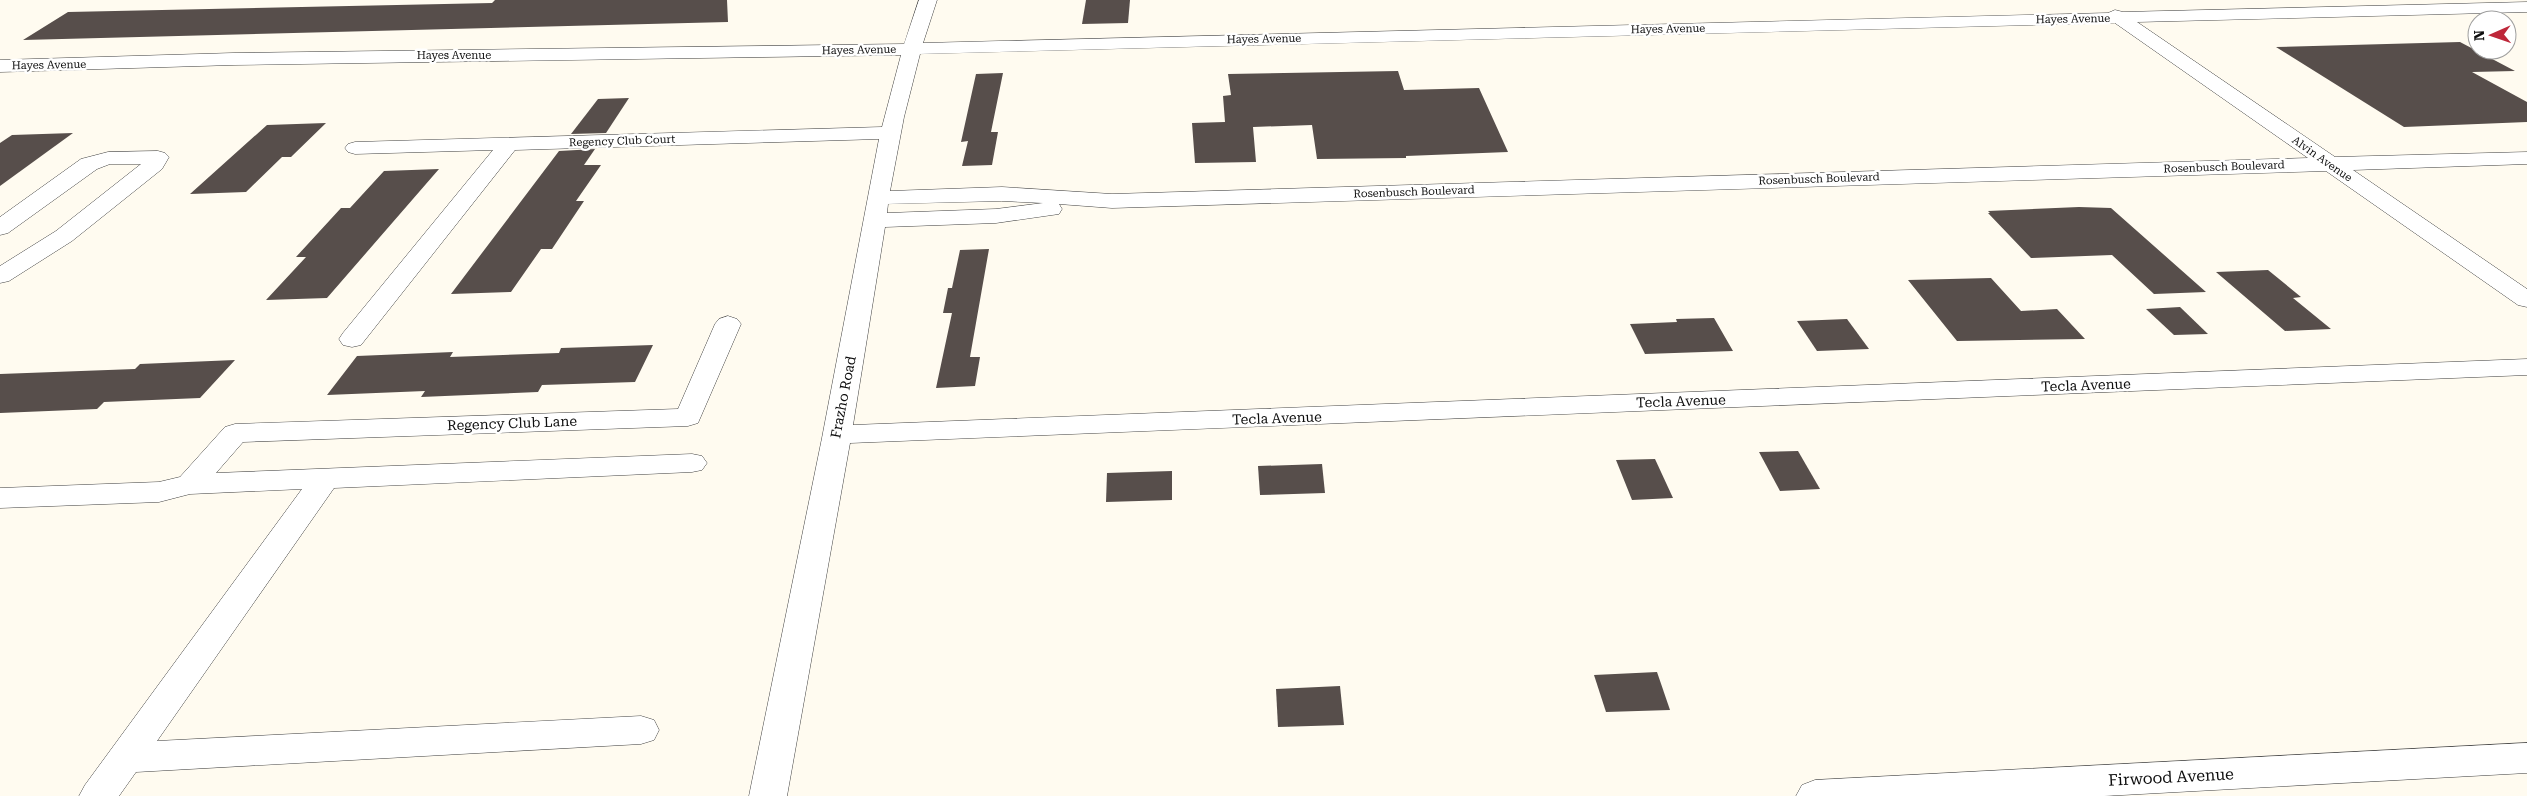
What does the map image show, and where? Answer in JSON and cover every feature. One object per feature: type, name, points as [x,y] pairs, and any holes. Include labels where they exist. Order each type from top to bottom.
[{"type":"street","name":"Frazho Road","points":[[768,796],[836,436],[890,133],[910,48],[928,0]]},
{"type":"street","name":"Alvin Avenue","points":[[2093,0],[2527,300]]},
{"type":"street","name":"Hayes Avenue","points":[[0,66],[233,59],[623,55],[2527,8]]},
{"type":"street","name":"Regency Club Court","points":[[355,148],[890,133]]},
{"type":"street","points":[[352,339],[509,144]]},
{"type":"street","points":[[0,228],[89,164],[108,158],[158,157],[154,164],[64,236],[0,276]]},
{"type":"street","name":"Rosenbusch Boulevard","points":[[876,209],[996,216],[1112,201],[2527,158]]},
{"type":"street","name":"Regency Club Lane","points":[[190,484],[234,433],[688,417],[728,324]]},
{"type":"street","name":"Tecla Avenue","points":[[836,436],[2527,367]]},
{"type":"street","points":[[0,498],[159,492],[190,484],[692,463]]},
{"type":"street","points":[[98,796],[325,479]]},
{"type":"street","points":[[125,758],[641,730]]},
{"type":"street","name":"Firwood Avenue","points":[[1815,796],[2527,758]]},
{"type":"building","points":[[495,0],[727,0],[728,22],[23,40],[68,12],[492,3]]},
{"type":"building","points":[[1086,0],[1130,0],[1128,23],[1082,24]]},
{"type":"building","points":[[2460,42],[2467,46],[2467,60],[2494,60],[2515,71],[2472,72],[2527,102],[2527,122],[2404,127],[2276,47]]},
{"type":"building","points":[[1398,71],[1404,90],[1479,88],[1508,152],[1406,156],[1406,158],[1317,159],[1312,125],[1253,127],[1256,162],[1195,163],[1192,123],[1225,122],[1223,96],[1231,95],[1228,74]]},
{"type":"building","points":[[1003,73],[991,132],[998,132],[992,165],[962,166],[968,141],[961,142],[976,74]]},
{"type":"building","points":[[629,98],[606,133],[571,134],[598,99]]},
{"type":"building","points":[[326,123],[291,157],[282,157],[246,192],[190,194],[267,125]]},
{"type":"building","points":[[73,133],[0,186],[0,143],[12,135]]},
{"type":"building","points":[[595,149],[584,165],[601,165],[576,201],[584,201],[552,249],[541,249],[511,292],[451,294],[559,151]]},
{"type":"building","points":[[439,169],[327,298],[266,300],[306,257],[296,257],[341,208],[350,208],[384,171]]},
{"type":"building","points":[[2079,207],[2111,208],[2206,292],[2154,294],[2112,255],[2031,258],[1988,213],[1990,213],[1988,211]]},
{"type":"building","points":[[989,249],[970,357],[980,357],[975,386],[936,388],[952,313],[943,313],[948,288],[952,288],[960,250]]},
{"type":"building","points":[[2268,270],[2301,297],[2293,298],[2331,329],[2285,331],[2216,272]]},
{"type":"building","points":[[1991,278],[2021,311],[2057,309],[2085,339],[1957,341],[1908,280]]},
{"type":"building","points":[[2180,307],[2208,334],[2174,335],[2146,309]]},
{"type":"building","points":[[1714,318],[1733,351],[1645,354],[1630,324],[1677,322],[1676,319]]},
{"type":"building","points":[[1847,319],[1869,349],[1817,351],[1797,321]]},
{"type":"building","points":[[653,345],[635,382],[542,385],[538,392],[421,397],[425,391],[327,395],[357,356],[453,352],[450,357],[559,353],[561,348]]},
{"type":"building","points":[[235,360],[200,398],[104,402],[97,409],[0,413],[0,374],[135,369],[140,364]]},
{"type":"building","points":[[1798,451],[1820,489],[1780,491],[1759,452]]},
{"type":"building","points":[[1655,459],[1673,498],[1632,500],[1616,460]]},
{"type":"building","points":[[1322,464],[1325,493],[1260,495],[1258,466]]},
{"type":"building","points":[[1172,471],[1172,500],[1106,502],[1107,473]]},
{"type":"building","points":[[1657,672],[1670,710],[1606,712],[1594,675]]},
{"type":"building","points":[[1340,686],[1344,725],[1278,727],[1276,689]]}]
